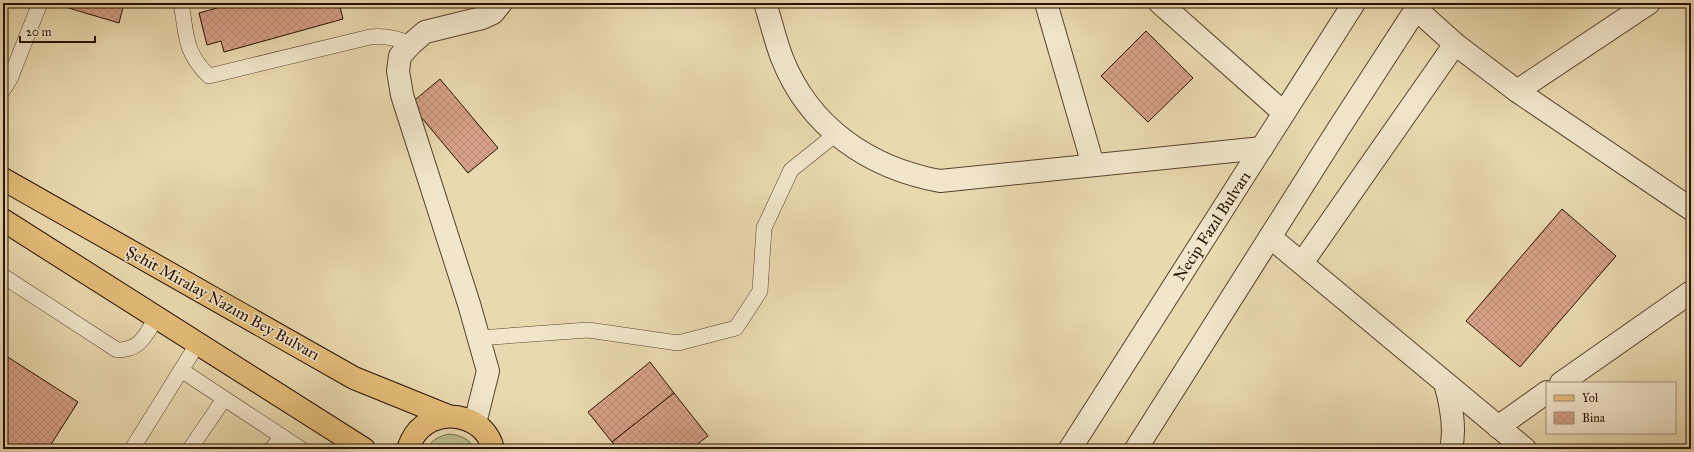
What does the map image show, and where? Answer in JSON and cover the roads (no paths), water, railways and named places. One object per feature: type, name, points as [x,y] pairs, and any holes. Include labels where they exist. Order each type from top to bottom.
[{"type":"main road","name":"Şehit Miralay Nazım Bey Bulvarı","points":[[3,179],[354,378],[448,416],[462,418],[475,423]]},
{"type":"main road","points":[[4,222],[364,449]]},
{"type":"main road","points":[[408,449],[413,436],[422,426],[434,419],[448,416]]},
{"type":"main road","points":[[475,423],[485,433],[494,448]]},
{"type":"street","points":[[475,423],[488,371],[402,95],[398,71],[400,56],[425,32],[482,18],[493,13],[501,3]]},
{"type":"street","points":[[765,3],[782,58],[792,79],[814,110],[836,134],[856,149],[877,162],[918,177],[940,181],[1262,148]]},
{"type":"street","points":[[1046,3],[1093,165]]},
{"type":"street","points":[[1160,3],[1284,113]]},
{"type":"street","name":"Necip Fazıl Bulvarı","points":[[1070,449],[1354,3]]},
{"type":"street","points":[[1517,92],[1649,3]]},
{"type":"street","points":[[1136,449],[1418,6],[1455,44],[1517,92],[1691,209]]},
{"type":"street","points":[[1302,263],[1455,44]]},
{"type":"street","points":[[1270,237],[1524,449]]},
{"type":"street","points":[[1562,382],[1691,292]]},
{"type":"street","points":[[1445,383],[1451,403],[1453,425],[1452,449]]},
{"type":"street","points":[[1498,427],[1546,393]]},
{"type":"lane","points":[[3,90],[10,79],[40,3]]},
{"type":"lane","points":[[181,3],[189,50],[199,66],[209,76],[370,37],[388,36],[398,38],[411,44]]},
{"type":"lane","points":[[478,338],[588,330],[678,343],[736,328],[760,291],[764,228],[791,170],[836,134]]},
{"type":"lane","points":[[3,276],[117,350],[124,350],[136,346],[156,317]]},
{"type":"lane","points":[[132,449],[198,343]]},
{"type":"lane","points":[[181,370],[301,449]]},
{"type":"lane","points":[[190,449],[224,399]]},
{"type":"lane","points":[[272,449],[282,436]]}]
